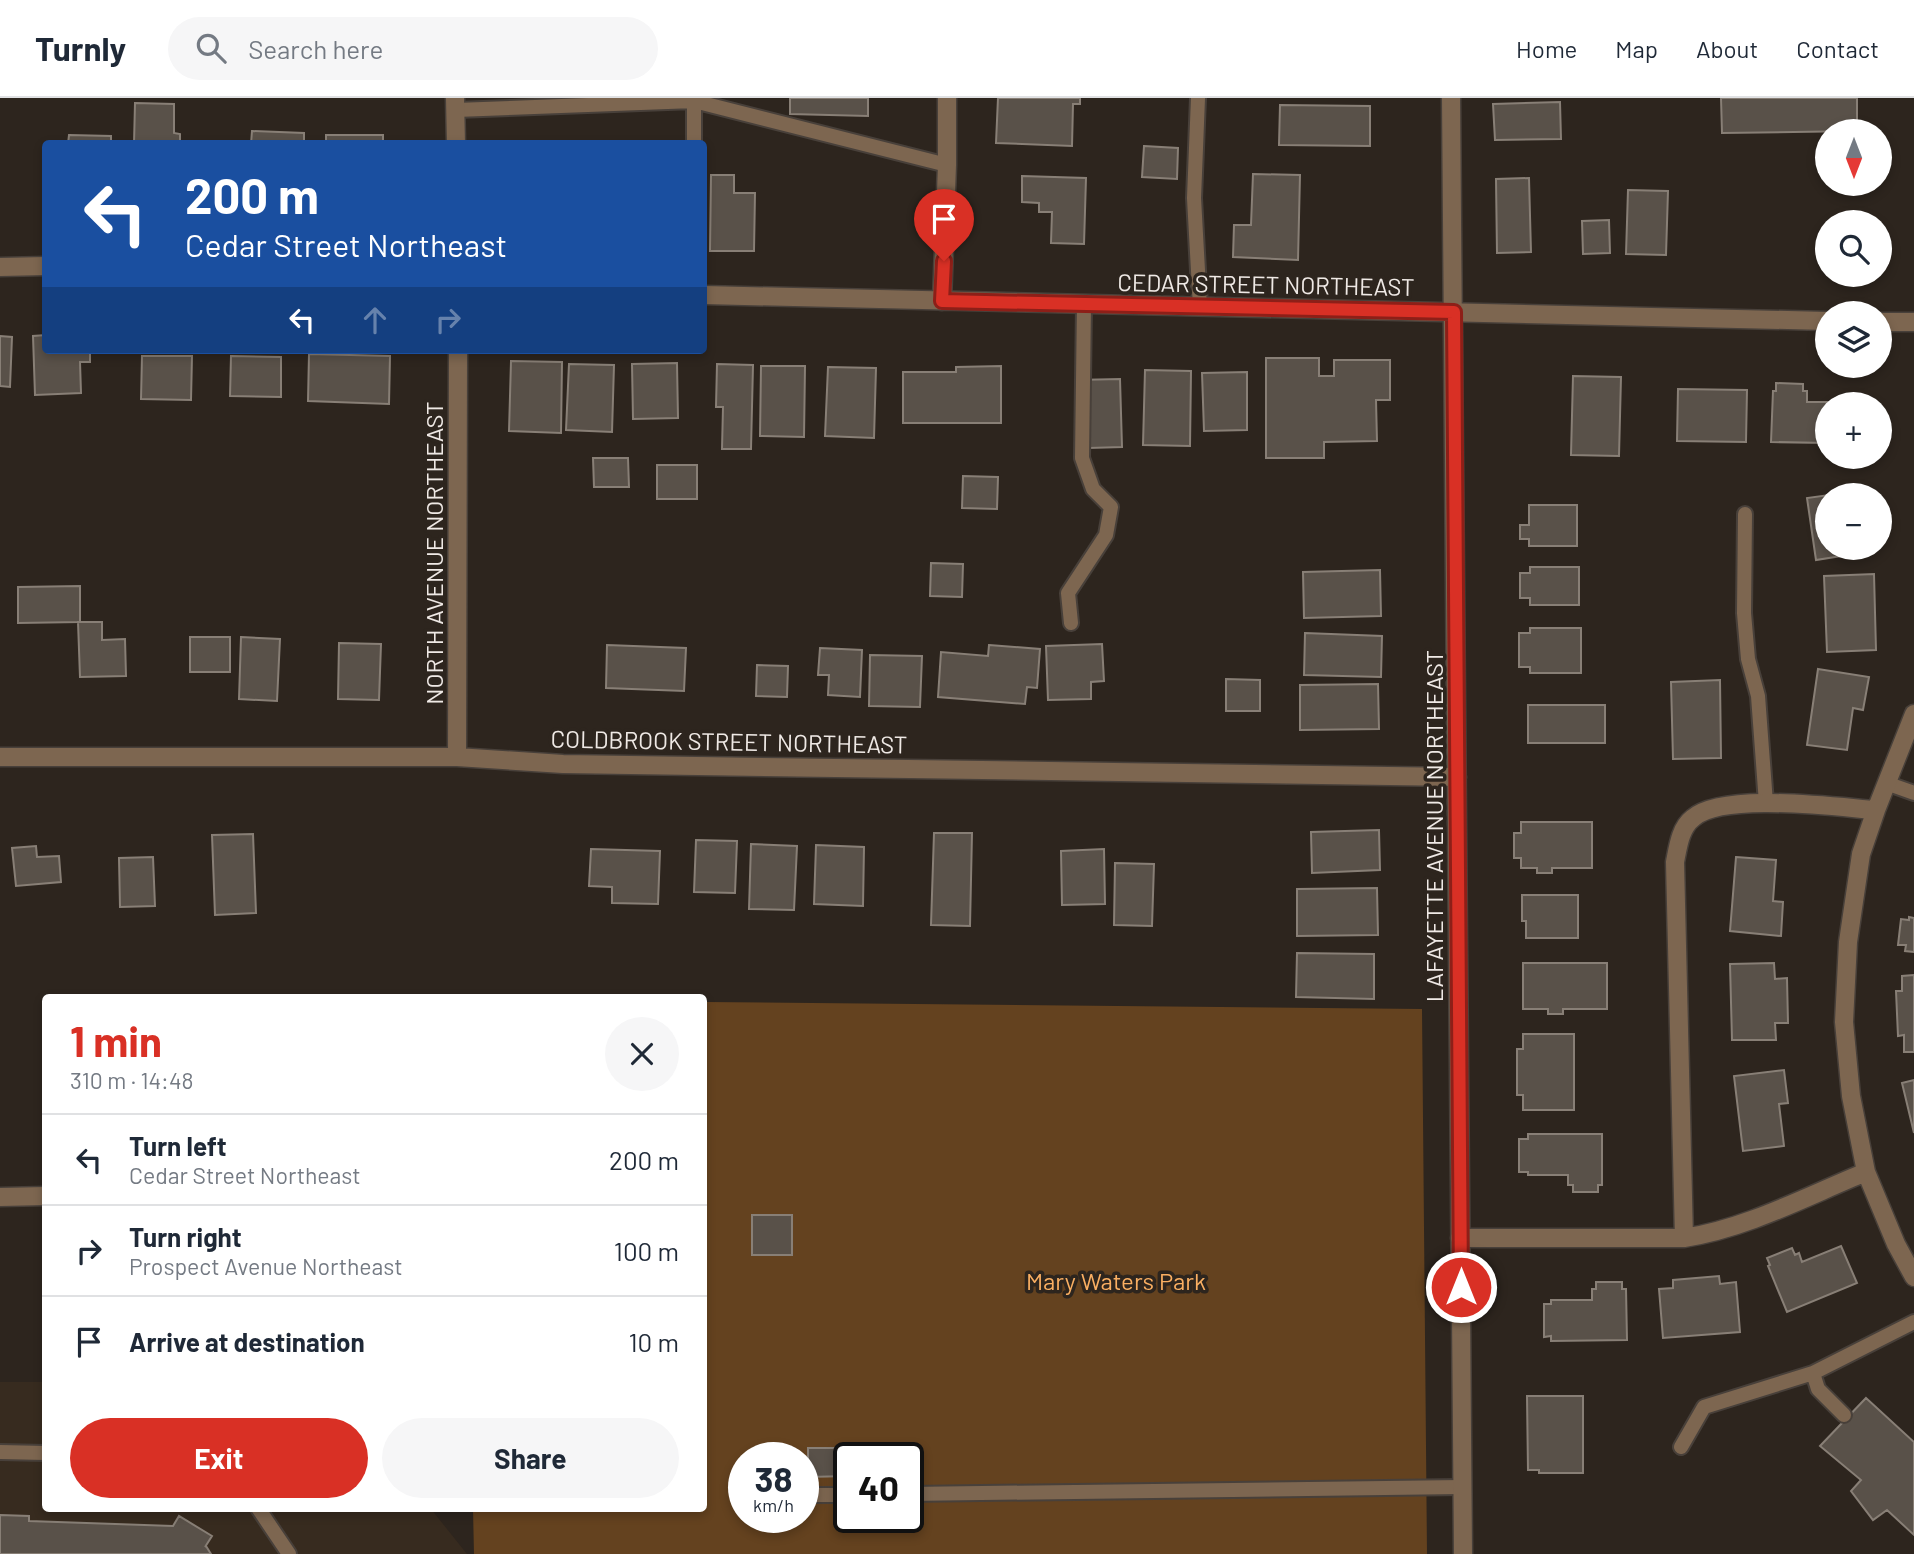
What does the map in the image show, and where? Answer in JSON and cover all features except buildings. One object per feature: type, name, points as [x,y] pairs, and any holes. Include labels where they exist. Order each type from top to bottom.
[{"type":"street","points":[[942,301],[947,98]]},
{"type":"street","name":"LAFAYETTE AVENUE NORTHEAST","points":[[1451,98],[1463,1554]]},
{"type":"street","points":[[456,104],[456,140]]},
{"type":"street","points":[[0,267],[42,266]]},
{"type":"street","name":"CEDAR STREET NORTHEAST","points":[[707,295],[1815,321]]},
{"type":"street","points":[[1892,322],[1914,322]]},
{"type":"street","name":"NORTH AVENUE NORTHEAST","points":[[457,757],[458,354]]},
{"type":"street","points":[[1914,714],[1875,810],[1861,854],[1848,942],[1844,1022],[1851,1096],[1866,1172],[1896,1244],[1914,1277]]},
{"type":"street","name":"COLDBROOK STREET NORTHEAST","points":[[0,757],[457,757],[563,764],[1457,777]]},
{"type":"street","points":[[1684,1238],[1675,862],[1679,838],[1692,818],[1709,808],[1726,804],[1766,803],[1875,810]]},
{"type":"street","points":[[1460,1238],[1684,1238],[1710,1234],[1866,1172]]},
{"type":"street","points":[[0,1197],[42,1195]]},
{"type":"lane","points":[[1198,98],[1194,198],[1200,307]]},
{"type":"lane","points":[[694,100],[694,140]]},
{"type":"lane","points":[[456,104],[694,100],[947,165]]},
{"type":"lane","points":[[1071,623],[1068,593],[1106,536],[1111,507],[1093,489],[1082,458],[1084,304]]},
{"type":"lane","points":[[1745,514],[1744,613],[1748,659],[1758,696],[1766,803]]},
{"type":"lane","points":[[1886,783],[1914,793]]},
{"type":"lane","points":[[1681,1447],[1704,1407],[1813,1373],[1914,1322]]},
{"type":"lane","points":[[1813,1373],[1818,1389],[1844,1415]]},
{"type":"lane","points":[[0,1452],[42,1453]]},
{"type":"lane","points":[[924,1494],[1462,1487]]},
{"type":"lane","points":[[261,1512],[289,1554]]},
{"type":"shaded area","points":[[0,1382],[42,1382],[42,1512],[433,1512],[467,1554],[0,1554]]},
{"type":"green space","name":"Mary Waters Park","points":[[707,1002],[1422,1009],[1427,1554],[474,1554],[473,1512],[707,1512]]},
{"type":"route","points":[[944,261],[942,301],[1454,312],[1461,1287]]}]
